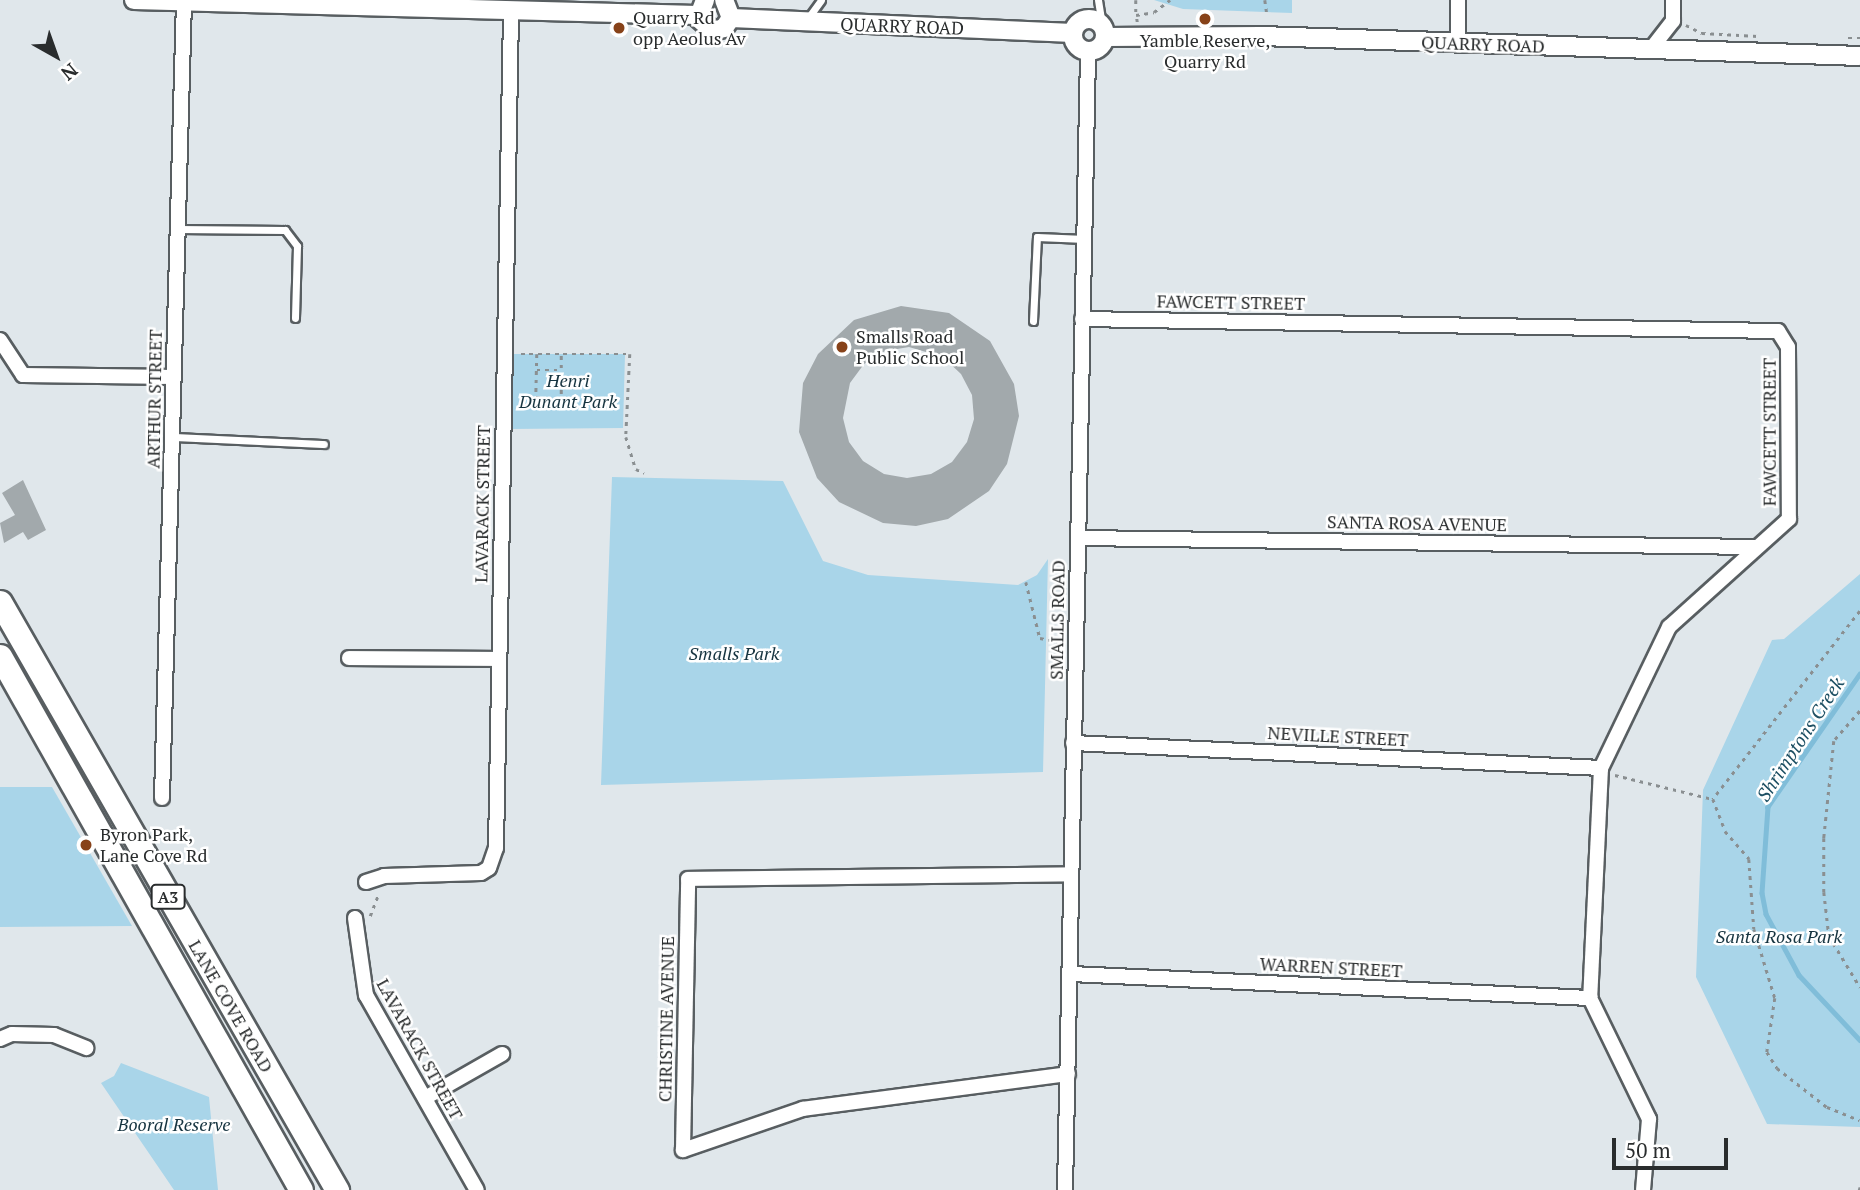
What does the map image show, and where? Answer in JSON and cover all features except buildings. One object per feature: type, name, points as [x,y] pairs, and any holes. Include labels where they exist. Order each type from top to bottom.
[{"type":"highway","name":"LANE COVE ROAD","points":[[0,602],[337,1190]]},
{"type":"highway","name":"LANE COVE ROAD","points":[[0,656],[301,1190]]},
{"type":"street","points":[[134,0],[236,1],[511,13],[701,7]]},
{"type":"street","points":[[724,0],[730,18]]},
{"type":"street","points":[[1458,0],[1458,43]]},
{"type":"street","points":[[1651,49],[1673,21],[1673,0]]},
{"type":"street","name":"ARTHUR STREET","points":[[162,798],[184,1]]},
{"type":"street","name":"QUARRY ROAD","points":[[701,7],[702,26],[713,31],[724,28],[730,18],[1073,33]]},
{"type":"street","name":"LAVARACK STREET","points":[[366,882],[384,876],[471,876],[489,868],[496,848],[511,13]]},
{"type":"street","points":[[1088,19],[1104,31],[1098,49],[1088,52],[1075,44],[1073,33],[1088,19]]},
{"type":"street","name":"QUARRY ROAD","points":[[1104,31],[1140,37],[1458,43],[1860,56]]},
{"type":"street","name":"SMALLS ROAD","points":[[1065,1190],[1088,52]]},
{"type":"street","name":"FAWCETT STREET","points":[[1082,319],[1777,331],[1788,347],[1792,497],[1789,519],[1669,627],[1601,769],[1590,998],[1648,1119],[1643,1190]]},
{"type":"street","points":[[0,340],[23,375],[174,377]]},
{"type":"street","name":"SANTA ROSA AVENUE","points":[[1078,538],[1756,547]]},
{"type":"street","points":[[349,658],[499,659]]},
{"type":"street","name":"NEVILLE STREET","points":[[1073,743],[1601,769]]},
{"type":"street","name":"CHRISTINE AVENUE","points":[[1068,1074],[803,1109],[683,1150],[688,879],[1071,874]]},
{"type":"street","name":"LAVARACK STREET","points":[[355,918],[366,995],[477,1190]]},
{"type":"street","name":"WARREN STREET","points":[[1071,974],[1590,998]]},
{"type":"street","points":[[0,1039],[12,1034],[54,1035],[86,1048]]},
{"type":"street","points":[[425,1098],[502,1054]]},
{"type":"lane","points":[[806,22],[821,0]]},
{"type":"lane","points":[[1098,0],[1104,31]]},
{"type":"lane","points":[[177,229],[285,230],[297,246],[295,318]]},
{"type":"lane","points":[[1033,321],[1037,237],[1085,239]]},
{"type":"lane","points":[[173,437],[324,444]]},
{"type":"path","points":[[1136,0],[1140,37]]},
{"type":"path","points":[[1136,15],[1154,12],[1170,0]]},
{"type":"path","points":[[1265,0],[1267,15]]},
{"type":"path","points":[[1673,21],[1702,33],[1766,39]]},
{"type":"path","points":[[1847,38],[1860,38]]},
{"type":"path","points":[[504,354],[630,354],[626,437],[636,469],[644,473]]},
{"type":"path","points":[[537,354],[538,399],[561,402],[561,355]]},
{"type":"path","points":[[537,370],[560,370]]},
{"type":"path","points":[[1026,582],[1040,638],[1075,643]]},
{"type":"path","points":[[1713,799],[1860,611]]},
{"type":"path","points":[[1860,711],[1834,741],[1824,838],[1824,892],[1829,936],[1860,987]]},
{"type":"path","points":[[1601,769],[1713,799]]},
{"type":"path","points":[[1713,799],[1724,831],[1749,859],[1754,929],[1775,998],[1767,1052],[1777,1068],[1827,1107],[1860,1120]]},
{"type":"path","points":[[357,934],[377,905],[384,876]]},
{"type":"green space","points":[[1154,0],[1292,0],[1292,13],[1183,9]]},
{"type":"green space","name":"Henri Dunant Park","points":[[513,354],[625,354],[623,428],[509,429]]},
{"type":"green space","name":"Smalls Park","points":[[612,477],[783,481],[823,561],[868,575],[1018,585],[1037,575],[1048,559],[1043,772],[601,785]]},
{"type":"green space","name":"Santa Rosa Park","points":[[1860,574],[1860,1127],[1767,1124],[1696,977],[1703,790],[1772,640],[1784,639]]},
{"type":"green space","points":[[0,787],[52,787],[132,926],[0,927]]},
{"type":"green space","name":"Booral Reserve","points":[[121,1063],[209,1097],[218,1190],[174,1190],[101,1083],[114,1076]]},
{"type":"waterway","name":"Shrimptons Creek","points":[[1860,674],[1768,807],[1762,893],[1766,914],[1799,975],[1860,1040]]},
{"type":"place","name":"Yamble Reserve, Quarry Rd","points":[[1205,19]]},
{"type":"place","name":"Quarry Rd opp Aeolus Av","points":[[619,28]]},
{"type":"place","name":"Smalls Road Public School","points":[[842,347]]},
{"type":"place","name":"Byron Park, Lane Cove Rd","points":[[86,845]]}]
